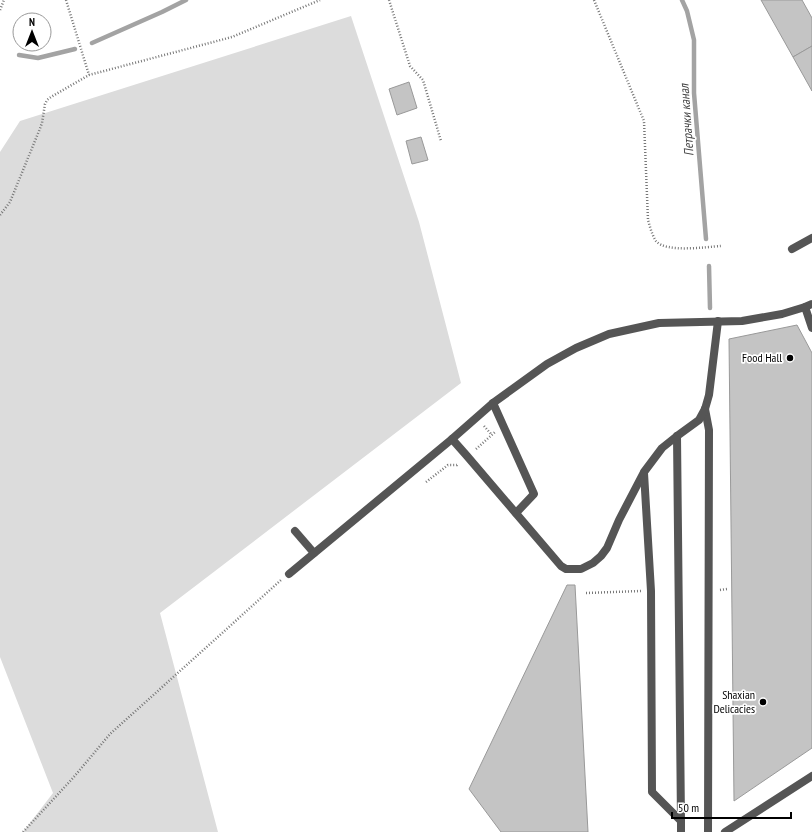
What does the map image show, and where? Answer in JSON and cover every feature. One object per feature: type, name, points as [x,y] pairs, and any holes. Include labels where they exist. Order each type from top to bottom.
[{"type":"street","points":[[792,249],[812,238]]},
{"type":"street","points":[[289,574],[452,439],[493,403],[547,364],[576,348],[609,334],[659,323],[742,321],[782,314],[809,306],[812,328]]},
{"type":"street","points":[[452,439],[561,566],[566,569],[581,568],[593,563],[607,548],[619,520],[644,472],[662,448],[699,420],[705,409],[709,395],[718,321]]},
{"type":"street","points":[[493,403],[534,494],[516,513]]},
{"type":"street","points":[[705,409],[709,430],[708,832]]},
{"type":"street","points":[[677,436],[681,832]]},
{"type":"street","points":[[644,472],[651,591],[652,792],[681,821]]},
{"type":"street","points":[[295,531],[314,553]]},
{"type":"street","points":[[725,832],[812,776]]},
{"type":"path","points":[[0,10],[4,0]]},
{"type":"path","points":[[66,0],[89,75]]},
{"type":"path","points":[[0,215],[10,202],[42,123],[45,104],[50,97],[89,75],[232,37],[320,0]]},
{"type":"path","points":[[389,0],[410,66],[423,80],[441,141]]},
{"type":"path","points":[[594,0],[644,121],[648,220],[652,233],[657,242],[664,247],[692,248],[721,246]]},
{"type":"path","points":[[23,832],[73,778],[110,734],[289,574]]},
{"type":"shaded area","points":[[351,16],[419,222],[461,383],[160,613],[218,832],[23,832],[53,793],[0,657],[0,152],[20,121]]},
{"type":"building","points":[[761,0],[802,0],[812,18],[812,46],[793,57]]},
{"type":"building","points":[[812,46],[812,91],[793,57]]},
{"type":"building","points":[[409,82],[417,108],[397,115],[389,89]]},
{"type":"building","points":[[421,137],[428,160],[412,164],[406,141]]},
{"type":"building","points":[[797,325],[812,353],[812,748],[734,801],[729,339]]},
{"type":"building","points":[[567,585],[575,585],[588,832],[501,832],[469,789]]},
{"type":"waterway","name":"Петрачки канал","points":[[92,43],[186,0]]},
{"type":"waterway","name":"Петрачки канал","points":[[682,0],[687,11],[694,40],[694,93],[706,239]]},
{"type":"waterway","name":"Петрачки канал","points":[[19,55],[38,58],[75,49]]},
{"type":"waterway","name":"Петрачки канал","points":[[709,266],[710,308]]},
{"type":"place","name":"Food Hall","points":[[790,358]]},
{"type":"place","name":"Shaxian Delicacies","points":[[763,702]]}]
